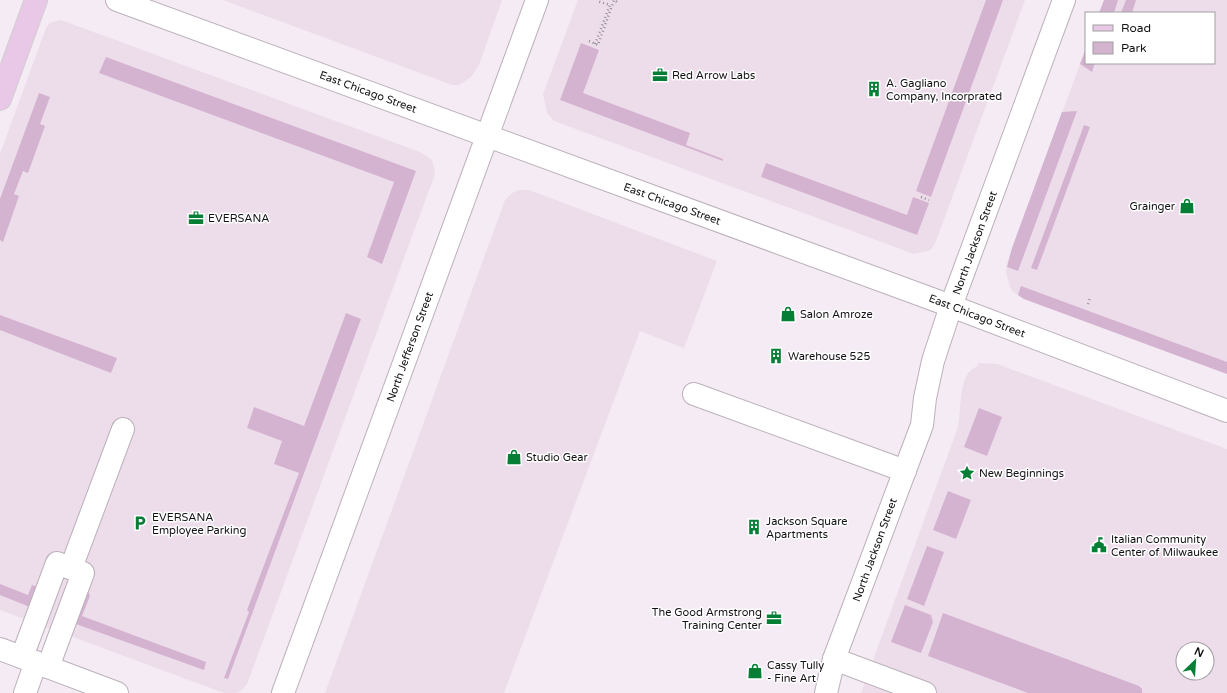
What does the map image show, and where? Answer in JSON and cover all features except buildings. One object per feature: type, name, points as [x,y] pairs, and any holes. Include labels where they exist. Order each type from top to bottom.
[{"type":"main road","points":[[0,99],[36,0]]},
{"type":"street","name":"East Chicago Street","points":[[117,0],[951,306],[1227,411]]},
{"type":"street","name":"North Jefferson Street","points":[[283,693],[537,0]]},
{"type":"street","name":"North Jackson Street","points":[[826,693],[834,659],[922,425],[931,367],[951,306],[1064,0]]},
{"type":"street","points":[[694,394],[905,471]]},
{"type":"street","points":[[25,693],[35,662],[123,429]]},
{"type":"street","points":[[0,649],[117,693]]},
{"type":"street","points":[[834,659],[925,693]]},
{"type":"path","points":[[598,44],[614,0],[617,2]]},
{"type":"path","points":[[597,1],[610,5],[598,44]]},
{"type":"path","points":[[589,41],[598,44]]},
{"type":"path","points":[[921,197],[929,200]]},
{"type":"path","points":[[1088,304],[1090,298]]},
{"type":"shaded area","points":[[223,0],[502,0],[479,65],[471,77],[459,85],[452,85]]},
{"type":"shaded area","points":[[578,0],[1025,0],[936,241],[931,250],[914,254],[554,121],[547,113],[543,94]]},
{"type":"shaded area","points":[[1104,0],[1227,0],[1227,374],[1024,299],[1013,292],[1010,287],[1006,272],[1012,248],[1085,51],[1085,64],[1215,64],[1215,12],[1099,12]]},
{"type":"shaded area","points":[[61,20],[420,152],[431,159],[433,163],[435,174],[247,684],[237,693],[224,693],[0,610],[0,154],[46,28],[50,23]]},
{"type":"shaded area","name":"Studio Gear","points":[[519,190],[529,190],[717,261],[684,348],[640,331],[504,693],[325,693],[505,200],[512,193]]},
{"type":"shaded area","name":"Italian Community Center of Milwaukee","points":[[979,363],[997,364],[1227,449],[1227,693],[861,693],[958,427],[962,389],[969,372]]},
{"type":"green space","points":[[986,0],[1003,0],[931,197],[916,191]]},
{"type":"green space","points":[[1104,0],[1118,0],[1114,12],[1099,12]]},
{"type":"green space","points":[[1126,0],[1136,0],[1132,12],[1121,12]]},
{"type":"green space","points":[[581,43],[599,50],[583,93],[690,133],[686,145],[723,159],[723,161],[560,100]]},
{"type":"green space","points":[[1085,51],[1085,64],[1095,64],[1092,72],[1080,64]]},
{"type":"green space","points":[[106,57],[416,171],[382,264],[367,257],[394,182],[99,73]]},
{"type":"green space","points":[[39,93],[50,97],[40,124],[45,126],[28,173],[23,171],[14,194],[19,196],[3,242],[0,240],[0,199]]},
{"type":"green space","points":[[1077,111],[1018,271],[1007,267],[1012,248],[1062,112]]},
{"type":"green space","points":[[1084,125],[1090,127],[1037,270],[1031,268]]},
{"type":"green space","points":[[766,163],[907,215],[913,197],[929,203],[917,235],[761,177]]},
{"type":"green space","points":[[1021,286],[1227,362],[1227,374],[1024,299],[1018,295]]},
{"type":"green space","points":[[346,313],[361,319],[228,679],[224,678],[249,612],[247,610],[299,473],[274,464],[282,441],[247,428],[254,407],[304,426]]},
{"type":"green space","points":[[0,315],[117,358],[111,373],[0,330]]},
{"type":"green space","points":[[979,408],[1002,417],[987,456],[964,447]]},
{"type":"green space","points":[[948,491],[971,500],[956,539],[933,530]]},
{"type":"green space","points":[[927,546],[944,552],[924,606],[907,599]]},
{"type":"green space","points":[[0,584],[28,595],[32,585],[38,587],[30,607],[0,595]]},
{"type":"green space","points":[[87,592],[90,596],[82,616],[206,662],[204,670],[73,623]]},
{"type":"green space","points":[[905,605],[931,615],[933,622],[921,653],[891,642]]},
{"type":"green space","points":[[943,613],[1139,686],[1142,689],[1142,693],[1028,693],[928,656]]},
{"type":"place","name":"Red Arrow Labs","points":[[660,75]]},
{"type":"place","name":"A. Gagliano Company, Incorprated","points":[[874,89]]},
{"type":"place","name":"Grainger","points":[[1187,206]]},
{"type":"place","name":"EVERSANA","points":[[196,218]]},
{"type":"place","name":"Salon Amroze","points":[[788,314]]},
{"type":"place","name":"Warehouse 525","points":[[776,356]]},
{"type":"place","name":"Studio Gear","points":[[514,457]]},
{"type":"place","name":"New Beginnings","points":[[967,473]]},
{"type":"place","name":"EVERSANA Employee Parking","points":[[140,523]]},
{"type":"place","name":"Jackson Square Apartments","points":[[754,527]]},
{"type":"place","name":"Italian Community Center of Milwaukee","points":[[1099,545]]},
{"type":"place","name":"The Good Armstrong Training Center","points":[[774,618]]},
{"type":"place","name":"Cassy Tully - Fine Art","points":[[755,671]]}]
